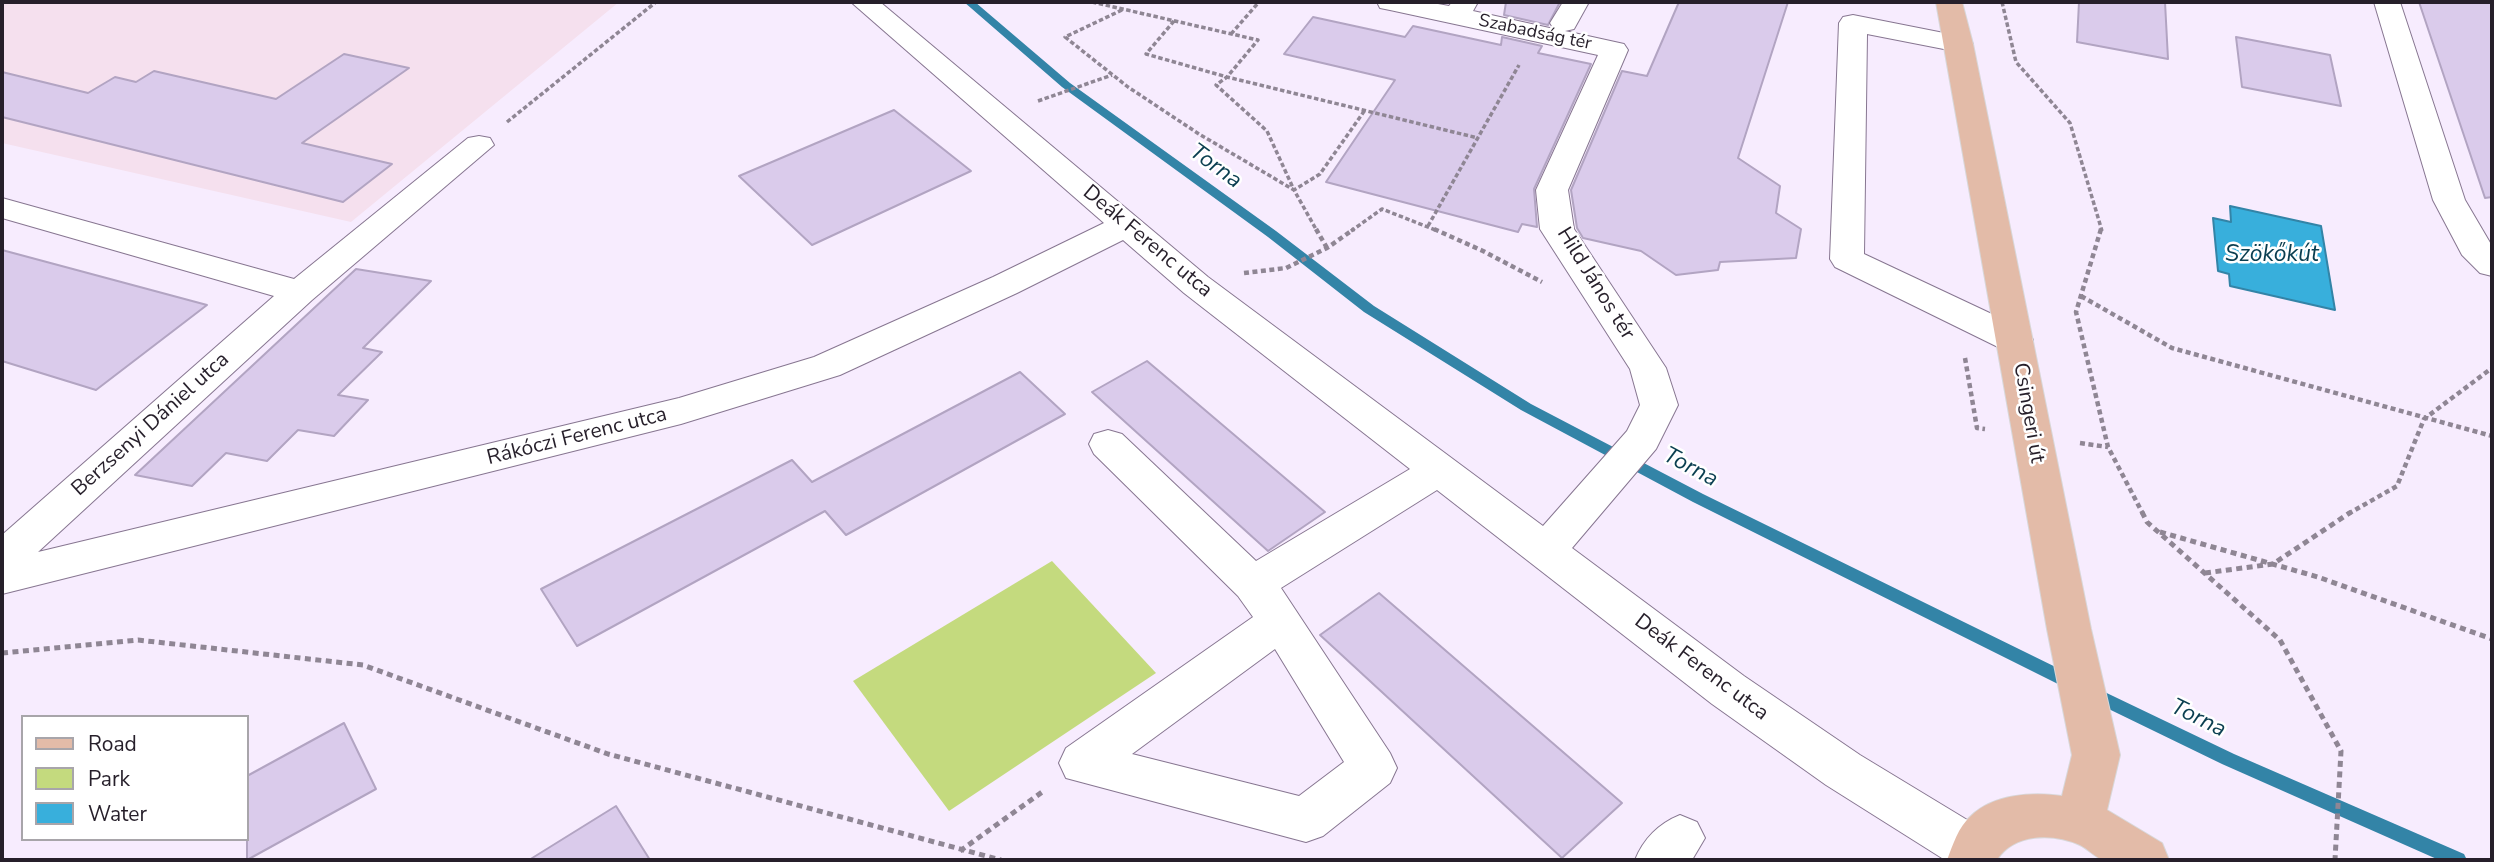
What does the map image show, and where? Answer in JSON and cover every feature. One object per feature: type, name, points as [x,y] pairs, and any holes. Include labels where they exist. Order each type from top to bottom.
[{"type":"main road","name":"Csingeri út","points":[[1949,2],[2069,629],[2096,755],[2079,822]]},
{"type":"main road","points":[[1973,856],[1997,823],[2017,816],[2079,822],[2117,840],[2144,860]]},
{"type":"street","name":"Deák Ferenc utca","points":[[864,2],[1196,285],[1728,690],[1973,856]]},
{"type":"street","name":"Szabadság tér","points":[[1390,2],[1461,9],[1531,32],[1614,50]]},
{"type":"street","points":[[2387,2],[2449,200],[2474,248],[2492,265]]},
{"type":"street","points":[[1959,44],[1853,23],[1847,258],[2015,340]]},
{"type":"street","name":"Hild János tér","points":[[1546,551],[1642,439],[1659,405],[1648,368],[1557,229],[1552,190],[1614,50]]},
{"type":"street","name":"Berzsenyi Dániel utca","points":[[2,558],[300,292],[479,145]]},
{"type":"street","points":[[2,208],[300,292]]},
{"type":"street","name":"Rákóczi Ferenc utca","points":[[2,577],[681,411],[813,370],[1005,285],[1127,225]]},
{"type":"street","points":[[1083,764],[1306,820],[1373,768],[1281,621],[1253,584],[1108,444]]},
{"type":"street","points":[[1253,584],[1440,469]]},
{"type":"street","points":[[1083,764],[1281,621]]},
{"type":"path","points":[[479,145],[656,2]]},
{"type":"path","points":[[1092,2],[1258,40],[1227,77],[1216,85],[1267,131],[1294,190],[1327,248]]},
{"type":"path","points":[[1231,34],[1259,2]]},
{"type":"path","points":[[2002,2],[2016,62],[2070,122],[2102,232],[2076,312],[2108,447],[2147,522],[2280,640],[2341,751],[2335,860]]},
{"type":"path","points":[[1123,9],[1065,37],[1113,75],[1199,134],[1294,190]]},
{"type":"path","points":[[1174,21],[1146,54],[1227,77],[1478,138]]},
{"type":"path","points":[[1428,226],[1529,47],[1531,32]]},
{"type":"path","points":[[1049,97],[1113,75]]},
{"type":"path","points":[[1294,190],[1320,174],[1365,110]]},
{"type":"path","points":[[1286,268],[1327,248],[1382,209],[1428,226],[1513,264],[1547,285]]},
{"type":"path","points":[[2081,296],[2172,348],[2492,436]]},
{"type":"path","points":[[2204,573],[2273,564],[2329,525],[2397,486],[2424,419],[2492,368]]},
{"type":"path","points":[[2157,531],[2318,577],[2492,639]]},
{"type":"path","points":[[2,653],[138,640],[363,665],[608,754],[1001,860]]},
{"type":"path","points":[[960,851],[1083,764]]},
{"type":"shaded area","points":[[2,2],[619,2],[351,222],[2,143]]},
{"type":"green space","points":[[1052,561],[1156,673],[949,811],[853,681]]},
{"type":"water","name":"Szökőkút","points":[[2230,206],[2321,226],[2335,310],[2230,286],[2229,274],[2218,271],[2213,218],[2231,222]]},
{"type":"building","points":[[1506,2],[1560,2],[1548,25],[1504,15]]},
{"type":"building","points":[[1679,2],[1788,2],[1738,158],[1780,186],[1776,213],[1801,229],[1796,258],[1720,262],[1718,270],[1676,275],[1641,251],[1583,238],[1577,228],[1571,190],[1622,71],[1647,76]]},
{"type":"building","points":[[2079,2],[2165,2],[2168,59],[2077,42]]},
{"type":"building","points":[[2419,2],[2492,2],[2492,197],[2485,198]]},
{"type":"building","points":[[1313,17],[1405,37],[1413,26],[1501,45],[1502,37],[1542,46],[1538,53],[1591,64],[1534,189],[1537,227],[1522,224],[1518,232],[1326,182],[1395,80],[1284,54]]},
{"type":"building","points":[[2236,37],[2330,55],[2341,106],[2242,87]]},
{"type":"building","points":[[344,54],[409,68],[302,143],[392,164],[343,202],[2,117],[2,72],[88,93],[115,77],[136,82],[154,71],[276,99]]},
{"type":"building","points":[[894,110],[971,171],[812,245],[739,176]]},
{"type":"building","points":[[2,250],[207,305],[96,390],[2,361]]},
{"type":"building","points":[[356,269],[431,281],[363,348],[382,352],[338,395],[368,400],[334,436],[298,430],[267,461],[226,453],[192,486],[135,475]]},
{"type":"building","points":[[1147,361],[1325,512],[1268,551],[1092,392]]},
{"type":"building","points":[[1020,372],[1065,414],[846,535],[825,511],[577,646],[541,589],[792,460],[812,482]]},
{"type":"building","points":[[1379,593],[1622,803],[1562,858],[1320,635]]},
{"type":"building","points":[[344,723],[376,789],[247,860],[248,775]]},
{"type":"building","points":[[616,806],[650,860],[529,860]]},
{"type":"waterway","name":"Torna","points":[[969,2],[1066,85],[1272,234],[1369,309],[1526,407],[1698,498],[2072,683]]},
{"type":"waterway","name":"Torna","points":[[2090,692],[2228,759],[2458,860]]}]
